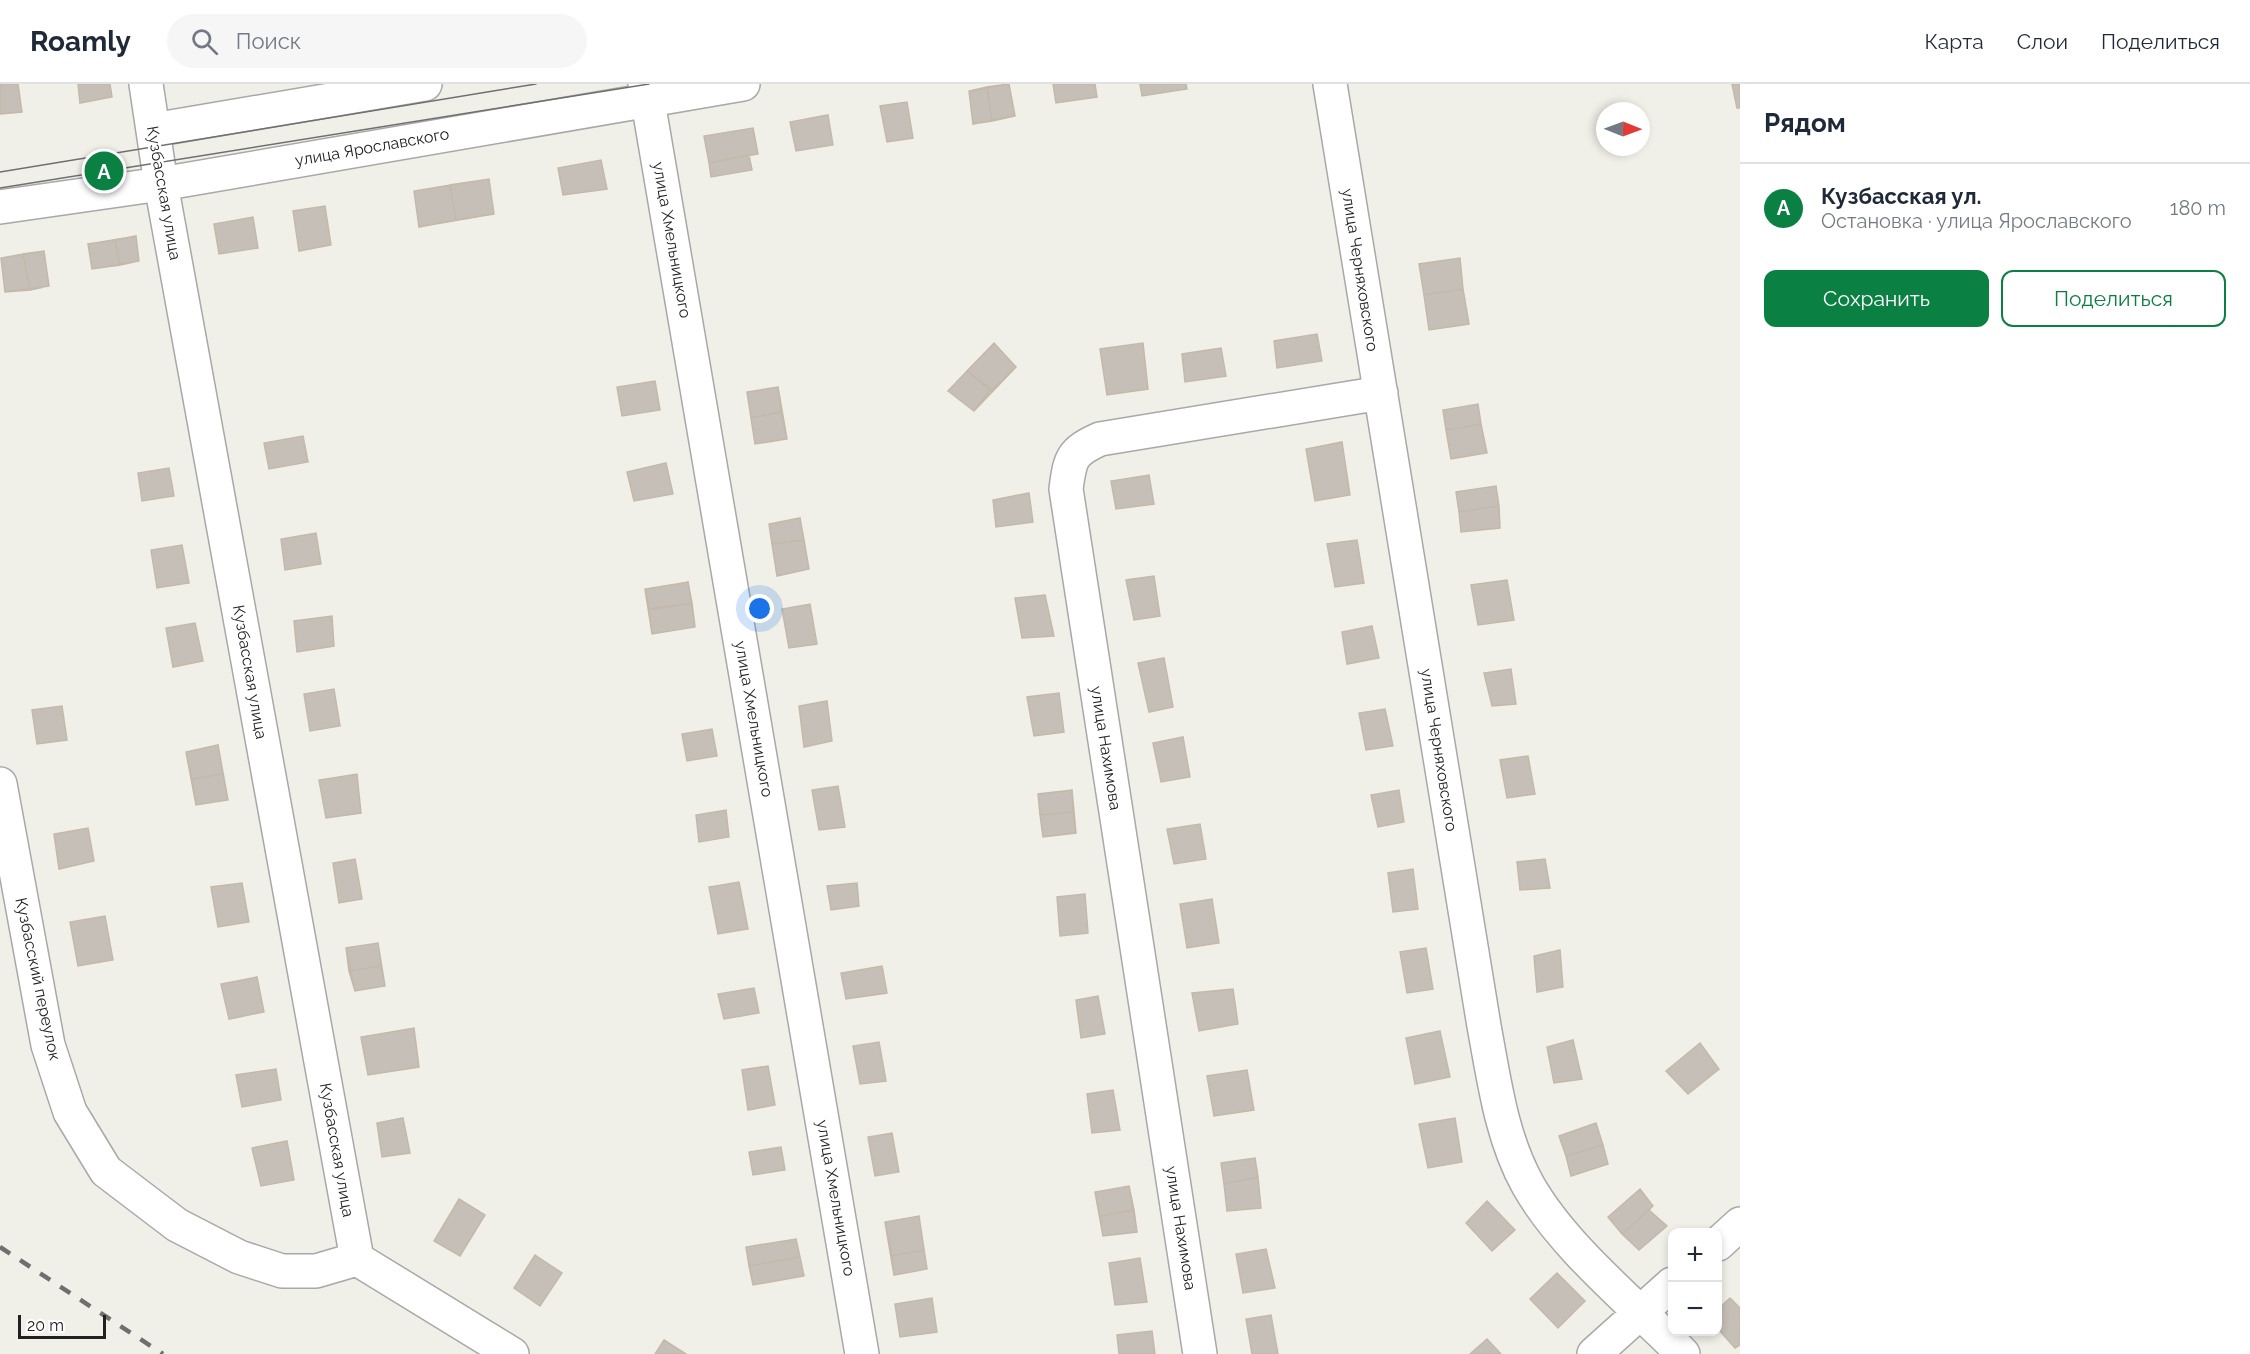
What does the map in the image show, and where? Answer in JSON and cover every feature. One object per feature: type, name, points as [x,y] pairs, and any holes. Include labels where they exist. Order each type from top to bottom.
[{"type":"street","name":"Кузбасская улица","points":[[146,84],[161,184],[357,1259]]},
{"type":"street","points":[[153,130],[425,84]]},
{"type":"street","name":"улица Ярославского","points":[[0,207],[161,184],[647,92],[743,84]]},
{"type":"street","name":"улица Черняховского","points":[[1330,84],[1484,1026],[1502,1120],[1528,1184],[1566,1238],[1683,1354]]},
{"type":"street","name":"улица Хмельницкого","points":[[647,92],[862,1354]]},
{"type":"street","name":"улица Нахимова","points":[[1200,1354],[1066,489],[1069,463],[1079,448],[1100,439],[1381,393]]},
{"type":"street","name":"Кузбасский переулок","points":[[0,784],[48,1045],[70,1112],[106,1171],[177,1225],[239,1257],[282,1271],[316,1271],[357,1259]]},
{"type":"street","points":[[1722,1240],[1740,1224]]},
{"type":"street","points":[[357,1259],[512,1354]]},
{"type":"street","points":[[1594,1354],[1668,1288]]},
{"type":"building","points":[[0,84],[18,84],[22,112],[0,114]]},
{"type":"building","points":[[78,84],[110,84],[112,97],[80,103]]},
{"type":"building","points":[[1009,84],[1015,116],[973,124],[969,91]]},
{"type":"building","points":[[1009,84],[1015,116],[992,121],[987,87]]},
{"type":"building","points":[[1053,84],[1095,84],[1097,97],[1056,103]]},
{"type":"building","points":[[1140,84],[1186,84],[1187,89],[1142,96]]},
{"type":"building","points":[[1732,84],[1740,84],[1740,108],[1737,108]]},
{"type":"building","points":[[987,87],[992,121],[973,124],[969,91]]},
{"type":"building","points":[[907,102],[913,138],[887,142],[880,106]]},
{"type":"building","points":[[828,115],[833,145],[796,151],[790,122]]},
{"type":"building","points":[[753,128],[758,154],[709,163],[704,136]]},
{"type":"building","points":[[749,155],[752,170],[711,177],[709,163]]},
{"type":"building","points":[[601,160],[607,189],[563,195],[558,168]]},
{"type":"building","points":[[489,179],[494,214],[419,227],[414,191]]},
{"type":"building","points":[[489,179],[494,214],[456,220],[450,185]]},
{"type":"building","points":[[450,185],[456,220],[419,227],[414,191]]},
{"type":"building","points":[[325,206],[331,245],[299,251],[293,211]]},
{"type":"building","points":[[253,217],[258,248],[219,254],[214,224]]},
{"type":"building","points":[[136,236],[139,261],[92,269],[88,244]]},
{"type":"building","points":[[136,236],[139,261],[120,265],[115,240]]},
{"type":"building","points":[[115,240],[120,265],[92,269],[88,244]]},
{"type":"building","points":[[44,251],[49,286],[5,292],[1,258]]},
{"type":"building","points":[[44,251],[49,286],[30,290],[23,254]]},
{"type":"building","points":[[23,254],[30,290],[5,292],[1,258]]},
{"type":"building","points":[[1460,258],[1463,289],[1424,295],[1419,264]]},
{"type":"building","points":[[1463,289],[1469,324],[1429,330],[1424,295]]},
{"type":"building","points":[[1317,334],[1322,361],[1277,368],[1274,341]]},
{"type":"building","points":[[994,343],[1016,367],[991,391],[967,371]]},
{"type":"building","points":[[994,343],[1016,367],[974,411],[948,391]]},
{"type":"building","points":[[1143,343],[1148,389],[1107,395],[1100,349]]},
{"type":"building","points":[[1221,348],[1226,376],[1185,382],[1182,354]]},
{"type":"building","points":[[967,371],[991,389],[974,411],[948,391]]},
{"type":"building","points":[[655,381],[660,410],[622,416],[617,387]]},
{"type":"building","points":[[778,387],[787,439],[755,444],[747,392]]},
{"type":"building","points":[[778,387],[781,412],[751,418],[747,392]]},
{"type":"building","points":[[1478,404],[1481,424],[1446,430],[1443,410]]},
{"type":"building","points":[[781,412],[787,439],[755,444],[751,418]]},
{"type":"building","points":[[1481,424],[1487,453],[1451,459],[1446,430]]},
{"type":"building","points":[[303,436],[308,462],[269,469],[264,443]]},
{"type":"building","points":[[1342,442],[1350,495],[1315,501],[1306,449]]},
{"type":"building","points":[[666,463],[673,494],[634,501],[627,472]]},
{"type":"building","points":[[169,468],[174,496],[142,501],[138,473]]},
{"type":"building","points":[[1149,475],[1154,504],[1116,509],[1111,481]]},
{"type":"building","points":[[1496,486],[1499,506],[1459,512],[1456,492]]},
{"type":"building","points":[[1029,493],[1033,522],[996,527],[993,500]]},
{"type":"building","points":[[1499,506],[1500,528],[1461,532],[1459,512]]},
{"type":"building","points":[[800,518],[809,569],[777,576],[769,524]]},
{"type":"building","points":[[800,518],[804,540],[772,544],[769,524]]},
{"type":"building","points":[[316,533],[321,564],[285,570],[281,539]]},
{"type":"building","points":[[804,540],[809,569],[777,576],[772,544]]},
{"type":"building","points":[[1357,540],[1364,583],[1335,587],[1327,544]]},
{"type":"building","points":[[182,545],[189,583],[157,588],[151,550]]},
{"type":"building","points":[[1154,576],[1160,616],[1134,620],[1126,580]]},
{"type":"building","points":[[1507,580],[1514,620],[1478,625],[1471,585]]},
{"type":"building","points":[[688,582],[695,627],[652,634],[645,589]]},
{"type":"building","points":[[688,582],[692,603],[649,609],[645,589]]},
{"type":"building","points":[[1045,595],[1054,636],[1022,638],[1015,598]]},
{"type":"building","points":[[692,603],[695,627],[652,634],[649,610]]},
{"type":"building","points":[[810,604],[817,644],[789,648],[782,609]]},
{"type":"building","points":[[332,616],[334,646],[297,652],[294,621]]},
{"type":"building","points":[[195,623],[203,661],[173,667],[166,628]]},
{"type":"building","points":[[1372,626],[1379,658],[1347,664],[1342,632]]},
{"type":"building","points":[[1164,658],[1173,707],[1149,712],[1138,663]]},
{"type":"building","points":[[1511,669],[1516,704],[1492,706],[1484,673]]},
{"type":"building","points":[[334,689],[340,726],[310,731],[304,694]]},
{"type":"building","points":[[1059,693],[1064,732],[1034,736],[1027,697]]},
{"type":"building","points":[[827,701],[832,741],[804,747],[799,706]]},
{"type":"building","points":[[62,706],[67,740],[37,744],[32,710]]},
{"type":"building","points":[[1385,709],[1393,746],[1366,750],[1359,713]]},
{"type":"building","points":[[712,729],[717,756],[687,761],[682,734]]},
{"type":"building","points":[[1183,737],[1190,777],[1161,782],[1153,743]]},
{"type":"building","points":[[218,745],[223,774],[192,779],[186,752]]},
{"type":"building","points":[[218,745],[228,800],[196,805],[186,752]]},
{"type":"building","points":[[1528,756],[1535,794],[1507,798],[1500,760]]},
{"type":"building","points":[[223,774],[228,800],[196,805],[192,779]]},
{"type":"building","points":[[357,774],[361,813],[326,818],[319,780]]},
{"type":"building","points":[[838,786],[845,827],[819,830],[812,790]]},
{"type":"building","points":[[1072,790],[1076,833],[1043,837],[1038,794]]},
{"type":"building","points":[[1072,790],[1073,812],[1040,815],[1038,794]]},
{"type":"building","points":[[1399,790],[1404,822],[1378,827],[1371,795]]},
{"type":"building","points":[[726,810],[729,837],[699,842],[696,815]]},
{"type":"building","points":[[1073,812],[1076,833],[1043,837],[1040,815]]},
{"type":"building","points":[[1073,812],[1076,833],[1043,837],[1040,815]]},
{"type":"building","points":[[1200,824],[1206,859],[1174,864],[1167,829]]},
{"type":"building","points":[[88,828],[94,861],[59,869],[54,834]]},
{"type":"building","points":[[355,859],[362,899],[339,903],[333,863]]},
{"type":"building","points":[[1545,859],[1550,888],[1520,890],[1517,862]]},
{"type":"building","points":[[1413,869],[1418,909],[1393,912],[1388,873]]},
{"type":"building","points":[[739,882],[748,929],[718,934],[709,887]]},
{"type":"building","points":[[242,883],[249,922],[218,927],[211,887]]},
{"type":"building","points":[[857,883],[859,906],[831,910],[827,886]]},
{"type":"building","points":[[1085,894],[1088,933],[1060,936],[1057,897]]},
{"type":"building","points":[[1212,899],[1219,943],[1187,948],[1180,904]]},
{"type":"building","points":[[105,916],[113,960],[78,966],[70,922]]},
{"type":"building","points":[[378,943],[385,986],[355,991],[346,948]]},
{"type":"building","points":[[378,943],[381,966],[349,971],[346,948]]},
{"type":"building","points":[[1426,948],[1433,989],[1407,993],[1400,952]]},
{"type":"building","points":[[1560,950],[1563,987],[1537,992],[1534,956]]},
{"type":"building","points":[[381,966],[385,986],[355,991],[349,971]]},
{"type":"building","points":[[882,966],[887,993],[846,999],[841,973]]},
{"type":"building","points":[[257,977],[264,1012],[229,1019],[221,984]]},
{"type":"building","points":[[754,988],[759,1013],[724,1019],[718,994]]},
{"type":"building","points":[[1233,989],[1238,1024],[1199,1031],[1192,993]]},
{"type":"building","points":[[1098,996],[1105,1034],[1081,1038],[1076,1000]]},
{"type":"building","points":[[414,1028],[419,1067],[368,1075],[361,1037]]},
{"type":"building","points":[[1440,1031],[1450,1077],[1415,1084],[1406,1038]]},
{"type":"building","points":[[1573,1040],[1582,1079],[1554,1083],[1547,1047]]},
{"type":"building","points":[[879,1042],[886,1081],[860,1084],[853,1046]]},
{"type":"building","points":[[1700,1043],[1719,1069],[1688,1094],[1666,1071]]},
{"type":"building","points":[[768,1066],[775,1105],[748,1110],[742,1070]]},
{"type":"building","points":[[276,1069],[281,1100],[242,1107],[236,1075]]},
{"type":"building","points":[[1247,1070],[1254,1110],[1214,1116],[1207,1076]]},
{"type":"building","points":[[1113,1090],[1120,1130],[1092,1133],[1087,1094]]},
{"type":"building","points":[[403,1118],[410,1153],[382,1157],[377,1123]]},
{"type":"building","points":[[1455,1118],[1462,1162],[1428,1168],[1419,1124]]},
{"type":"building","points":[[1596,1123],[1603,1145],[1566,1156],[1559,1136]]},
{"type":"building","points":[[892,1133],[899,1172],[875,1176],[868,1137]]},
{"type":"building","points":[[287,1141],[294,1180],[261,1186],[252,1148]]},
{"type":"building","points":[[1603,1145],[1608,1164],[1571,1176],[1566,1156]]},
{"type":"building","points":[[781,1147],[785,1170],[753,1175],[749,1152]]},
{"type":"building","points":[[1255,1158],[1258,1177],[1224,1184],[1221,1163]]},
{"type":"building","points":[[1258,1177],[1261,1208],[1227,1211],[1224,1184]]},
{"type":"building","points":[[1129,1186],[1134,1210],[1100,1216],[1095,1192]]},
{"type":"building","points":[[1129,1186],[1137,1232],[1103,1236],[1095,1192]]},
{"type":"building","points":[[1640,1189],[1653,1206],[1622,1234],[1608,1217]]},
{"type":"building","points":[[459,1199],[485,1215],[460,1256],[434,1241]]},
{"type":"building","points":[[1487,1201],[1515,1230],[1492,1251],[1466,1223]]},
{"type":"building","points":[[1651,1208],[1649,1210],[1667,1226],[1639,1250],[1622,1234]]},
{"type":"building","points":[[1134,1210],[1137,1232],[1103,1236],[1100,1216]]},
{"type":"building","points":[[919,1216],[927,1269],[894,1275],[885,1222]]},
{"type":"building","points":[[919,1216],[924,1250],[892,1256],[885,1222]]},
{"type":"building","points":[[796,1239],[804,1276],[753,1285],[746,1247]]},
{"type":"building","points":[[796,1239],[800,1257],[749,1266],[746,1247]]},
{"type":"building","points":[[1266,1249],[1275,1288],[1243,1293],[1236,1254]]},
{"type":"building","points":[[924,1250],[927,1269],[894,1275],[892,1256]]},
{"type":"building","points":[[535,1255],[562,1273],[540,1306],[514,1288]]},
{"type":"building","points":[[800,1257],[804,1276],[753,1285],[749,1266]]},
{"type":"building","points":[[1140,1258],[1147,1302],[1115,1305],[1109,1263]]},
{"type":"building","points":[[1557,1273],[1585,1301],[1558,1328],[1530,1299]]},
{"type":"building","points":[[932,1298],[937,1332],[900,1337],[895,1304]]},
{"type":"building","points":[[1730,1298],[1740,1308],[1740,1345],[1735,1348],[1722,1333],[1722,1305]]},
{"type":"building","points":[[1271,1315],[1278,1354],[1252,1354],[1246,1319]]},
{"type":"building","points":[[1152,1331],[1155,1354],[1119,1354],[1117,1335]]},
{"type":"building","points":[[1487,1339],[1501,1354],[1470,1354]]},
{"type":"building","points":[[664,1340],[686,1354],[655,1354]]},
{"type":"tram line","points":[[0,172],[536,84]]},
{"type":"tram line","points":[[0,188],[649,84]]},
{"type":"railway","points":[[0,1247],[163,1354]]},
{"type":"place","name":"Кузбасская ул.","points":[[104,171]]}]
